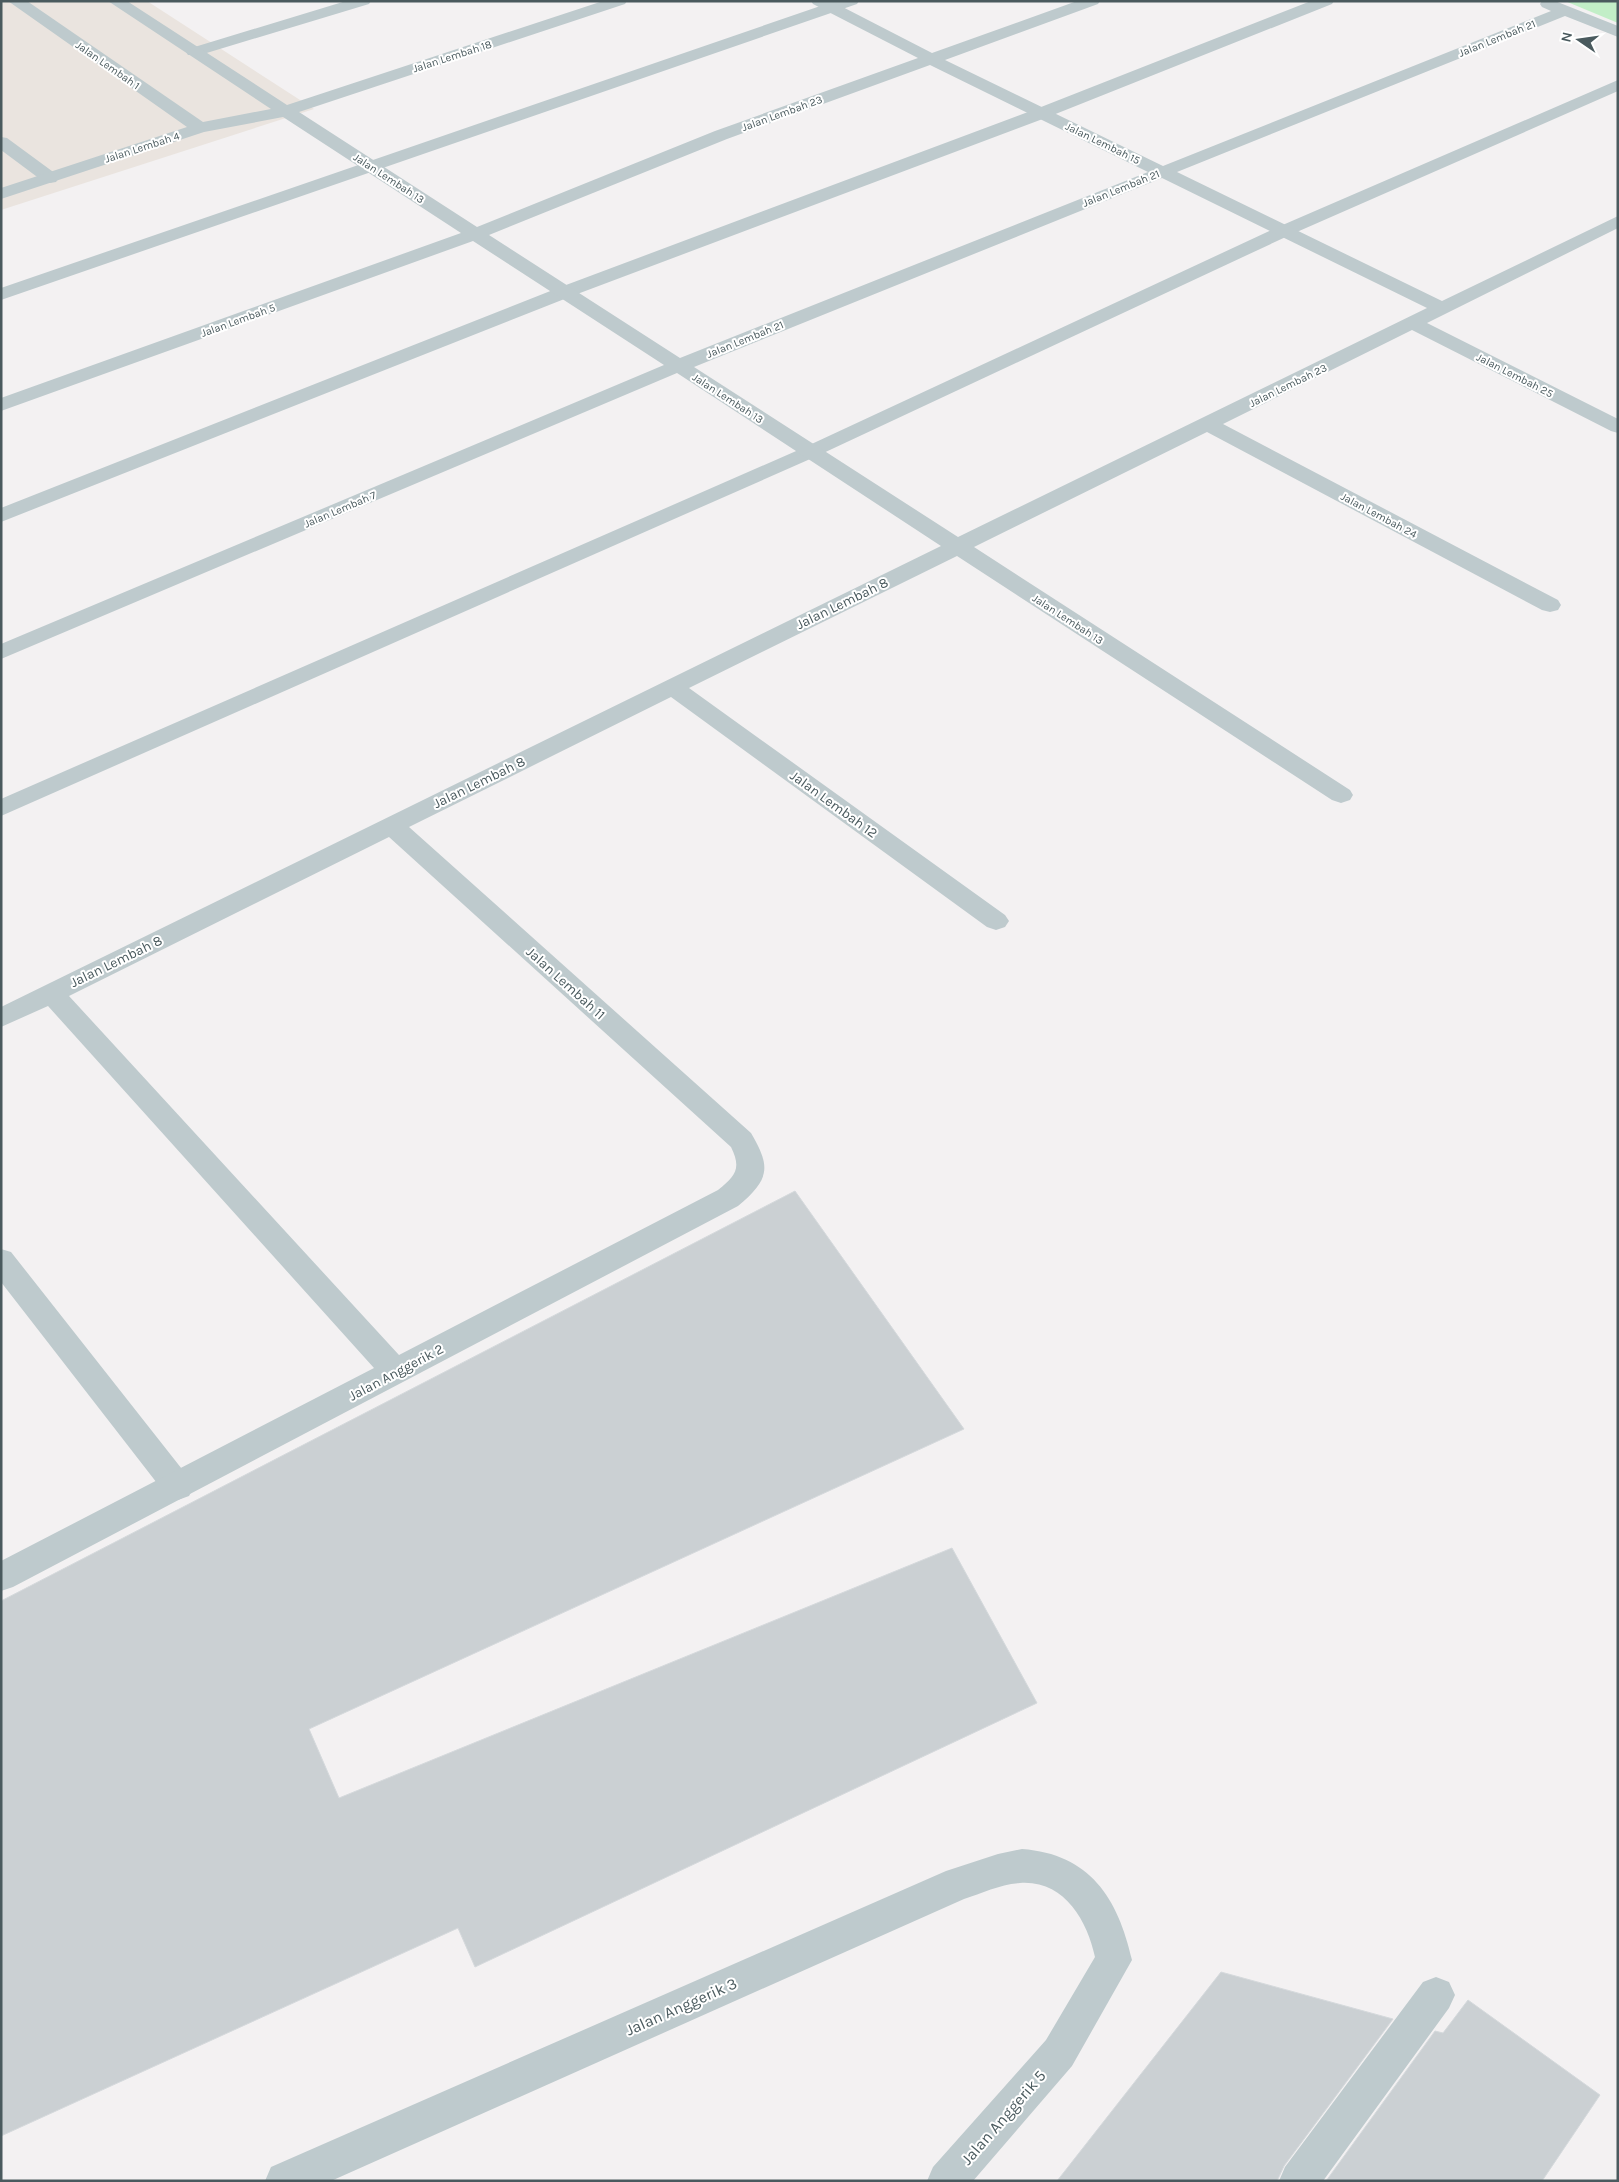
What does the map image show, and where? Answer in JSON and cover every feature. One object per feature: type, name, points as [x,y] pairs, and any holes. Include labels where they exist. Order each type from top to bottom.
[{"type":"street","name":"Jalan Lembah 1","points":[[16,1],[200,128]]},
{"type":"street","points":[[194,52],[363,1]]},
{"type":"street","name":"Jalan Lembah 18","points":[[285,111],[619,1]]},
{"type":"street","points":[[1,294],[372,167],[825,4],[851,1]]},
{"type":"street","name":"Jalan Lembah 23","points":[[476,234],[721,135],[1092,1]]},
{"type":"street","points":[[1,516],[565,292],[1042,113],[1326,1]]},
{"type":"street","points":[[1542,1],[1618,32]]},
{"type":"street","name":"Jalan Lembah 13","points":[[127,3],[194,52],[1341,796]]},
{"type":"street","name":"Jalan Lembah 15","points":[[825,4],[932,60],[1442,308]]},
{"type":"street","name":"Jalan Lembah 21","points":[[678,366],[1565,11]]},
{"type":"street","points":[[1,808],[810,452],[1284,231],[1618,85]]},
{"type":"street","name":"Jalan Lembah 4","points":[[1,194],[200,128],[285,111]]},
{"type":"street","points":[[1,142],[50,178]]},
{"type":"street","name":"Jalan Lembah 23","points":[[957,547],[1618,222]]},
{"type":"street","points":[[1594,233],[1618,244]]},
{"type":"street","name":"Jalan Lembah 5","points":[[1,405],[476,234]]},
{"type":"street","name":"Jalan Lembah 25","points":[[1413,323],[1618,427]]},
{"type":"street","name":"Jalan Lembah 7","points":[[1,652],[678,366]]},
{"type":"street","name":"Jalan Lembah 24","points":[[1208,424],[1550,605]]},
{"type":"street","name":"Jalan Lembah 8","points":[[1,1018],[957,547]]},
{"type":"street","name":"Jalan Lembah 12","points":[[672,687],[996,921]]},
{"type":"street","name":"Jalan Lembah 11","points":[[392,826],[741,1140]]},
{"type":"street","points":[[51,993],[396,1372]]},
{"type":"street","name":"Jalan Anggerik 2","points":[[1,1578],[728,1198],[743,1186],[751,1171],[751,1155],[741,1140]]},
{"type":"street","points":[[1,1260],[178,1487]]},
{"type":"street","name":"Jalan Anggerik 3","points":[[285,2181],[959,1883],[1020,1866],[1046,1866],[1079,1886]]},
{"type":"street","name":"Jalan Anggerik 5","points":[[948,2181],[1059,2053],[1114,1960],[1111,1940],[1103,1921],[1079,1886]]},
{"type":"street","points":[[1299,2181],[1436,1995]]},
{"type":"shaded area","points":[[1,1],[147,1],[314,109],[1,210]]},
{"type":"green space","points":[[1565,1],[1618,1],[1618,23]]},
{"type":"building","points":[[795,1191],[964,1429],[309,1729],[339,1798],[952,1548],[1037,1703],[475,1967],[458,1928],[1,2136],[1,1601]]},
{"type":"building","points":[[1221,1972],[1393,2019],[1284,2166],[1277,2181],[1057,2181]]},
{"type":"building","points":[[1468,2000],[1600,2095],[1542,2181],[1326,2181],[1435,2031],[1443,2033]]}]
